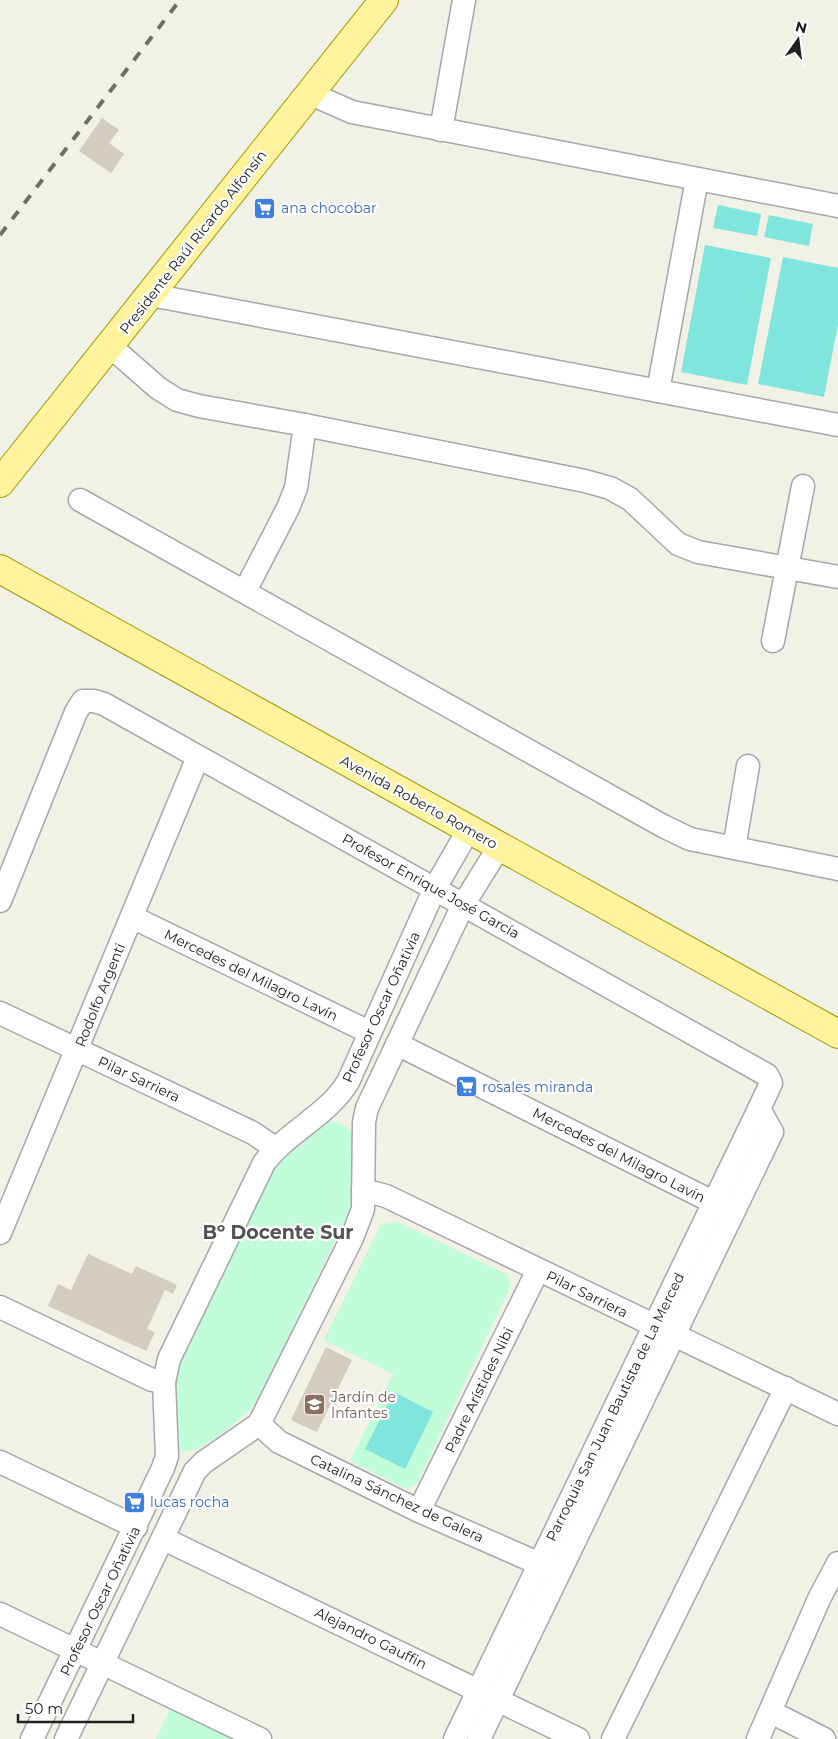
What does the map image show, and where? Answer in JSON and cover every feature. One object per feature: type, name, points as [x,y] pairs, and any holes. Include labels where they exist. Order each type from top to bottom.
[{"type":"main road","name":"Presidente Raúl Ricardo Alfonsín","points":[[0,483],[384,0]]},
{"type":"main road","name":"Avenida Roberto Romero","points":[[0,569],[838,1034]]},
{"type":"street","points":[[441,130],[464,0]]},
{"type":"street","points":[[311,94],[352,112],[838,206]]},
{"type":"street","points":[[658,391],[696,179]]},
{"type":"street","points":[[151,295],[838,425]]},
{"type":"street","points":[[110,346],[158,388],[178,400],[199,406],[305,425],[610,488],[630,499],[678,544],[698,552],[838,577]]},
{"type":"street","points":[[245,592],[288,508],[296,488],[305,425]]},
{"type":"street","points":[[773,641],[803,486]]},
{"type":"street","points":[[80,500],[663,826],[690,839],[838,868]]},
{"type":"street","name":"Profesor Enrique José García","points":[[0,901],[76,712],[83,701],[94,700],[435,888],[767,1075]]},
{"type":"street","name":"Rodolfo Argenti","points":[[0,1234],[198,757]]},
{"type":"street","points":[[734,848],[748,766]]},
{"type":"street","name":"Profesor Oscar Oñativia","points":[[32,1739],[136,1527],[167,1456],[164,1382],[175,1344],[260,1172],[275,1148],[338,1097],[348,1082],[435,888],[469,830]]},
{"type":"street","name":"Profesor Oscar Oñativia","points":[[66,1739],[102,1662],[164,1539],[195,1471],[204,1462],[259,1424],[352,1238],[363,1209],[364,1122],[367,1108],[463,904],[499,847]]},
{"type":"street","name":"Mercedes del Milagro Lavín","points":[[132,917],[370,1032]]},
{"type":"street","name":"Pilar Sarriera","points":[[0,1013],[253,1133],[275,1148]]},
{"type":"street","name":"Mercedes del Milagro Lavín","points":[[397,1044],[723,1207]]},
{"type":"street","name":"Parroquia San Juan Bautista de La Merced","points":[[455,1739],[488,1695],[540,1564],[665,1330],[723,1207],[759,1110],[771,1084],[767,1075]]},
{"type":"street","points":[[338,1097],[352,1097],[367,1108]]},
{"type":"street","name":"Pilar Sarriera","points":[[363,1190],[386,1196],[838,1414]]},
{"type":"street","name":"Padre Arístides Nibi","points":[[420,1511],[538,1270]]},
{"type":"street","points":[[0,1307],[152,1380],[164,1382]]},
{"type":"street","points":[[479,1739],[488,1695],[665,1330]]},
{"type":"street","points":[[613,1739],[786,1388]]},
{"type":"street","name":"Catalina Sánchez de Galera","points":[[259,1424],[279,1442],[420,1511],[540,1564]]},
{"type":"street","points":[[167,1456],[180,1467],[195,1471]]},
{"type":"street","points":[[0,1462],[136,1527]]},
{"type":"street","name":"Alejandro Gauffin","points":[[164,1539],[578,1739]]},
{"type":"street","points":[[758,1739],[819,1599],[837,1569]]},
{"type":"street","points":[[0,1614],[260,1739]]},
{"type":"street","points":[[771,1712],[824,1739]]},
{"type":"green space","points":[[328,1122],[345,1125],[351,1130],[355,1139],[350,1209],[260,1398],[235,1423],[213,1440],[191,1451],[182,1452],[176,1447],[175,1440],[177,1370],[183,1355],[271,1175],[285,1158]]},
{"type":"green space","points":[[398,1222],[507,1274],[511,1286],[417,1483],[406,1489],[350,1461],[393,1374],[324,1340],[381,1224]]},
{"type":"green space","points":[[172,1704],[244,1739],[156,1739]]},
{"type":"shaded area","points":[[718,205],[761,214],[757,236],[713,228]]},
{"type":"shaded area","points":[[769,215],[813,224],[809,246],[764,237]]},
{"type":"shaded area","points":[[705,245],[771,258],[747,385],[681,372]]},
{"type":"shaded area","points":[[783,257],[838,268],[838,324],[824,397],[758,384]]},
{"type":"shaded area","points":[[394,1392],[433,1412],[405,1469],[365,1449]]},
{"type":"building","points":[[102,118],[119,130],[109,143],[124,154],[111,173],[79,151]]},
{"type":"building","points":[[88,1254],[132,1274],[136,1266],[177,1285],[173,1294],[165,1290],[147,1329],[155,1332],[146,1351],[48,1306],[58,1284],[71,1290]]},
{"type":"building","points":[[326,1347],[352,1360],[317,1432],[291,1420]]},
{"type":"railway","points":[[0,235],[180,0]]},
{"type":"place","name":"ana chocobar","points":[[265,208]]},
{"type":"place","name":"rosales miranda","points":[[466,1087]]},
{"type":"place","name":"Jardín de Infantes","points":[[315,1405]]},
{"type":"place","name":"lucas rocha","points":[[134,1502]]},
{"type":"district","name":"Bº Docente Sur","points":[[278,1232]]}]
